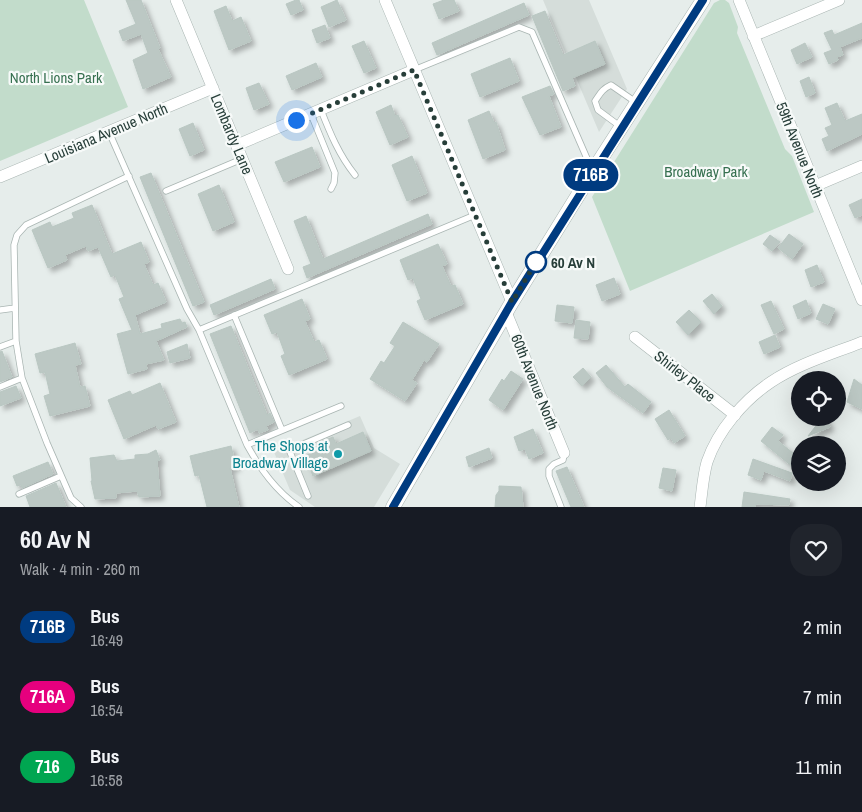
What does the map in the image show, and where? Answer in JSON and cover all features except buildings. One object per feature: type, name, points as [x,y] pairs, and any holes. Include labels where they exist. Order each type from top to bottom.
[{"type":"street","name":"Lombardy Lane","points":[[176,0],[288,269]]},
{"type":"street","name":"60th Avenue North","points":[[385,0],[475,215],[564,453]]},
{"type":"street","points":[[393,507],[508,307],[703,0]]},
{"type":"street","name":"59th Avenue North","points":[[739,0],[862,300]]},
{"type":"street","points":[[753,36],[839,0]]},
{"type":"street","points":[[237,146],[414,70]]},
{"type":"street","name":"Louisiana Avenue North","points":[[0,177],[212,88]]},
{"type":"street","points":[[815,186],[862,166]]},
{"type":"street","name":"Shirley Place","points":[[635,337],[735,415]]},
{"type":"street","points":[[700,507],[708,461],[719,438],[735,415],[752,397],[772,382],[794,370],[862,342]]},
{"type":"lane","points":[[414,70],[519,27],[532,32],[593,171]]},
{"type":"lane","points":[[621,127],[598,110],[595,101],[604,88],[611,86],[637,103]]},
{"type":"lane","points":[[316,112],[344,162],[355,175]]},
{"type":"lane","points":[[316,112],[335,173],[331,189]]},
{"type":"lane","points":[[109,132],[187,309],[200,330],[247,445],[271,482],[299,507]]},
{"type":"lane","points":[[166,191],[242,159]]},
{"type":"lane","points":[[78,506],[71,498],[22,378],[16,341],[14,244],[17,235],[26,225],[129,176]]},
{"type":"lane","points":[[200,330],[475,215]]},
{"type":"lane","points":[[0,310],[15,308]]},
{"type":"lane","points":[[234,315],[282,430]]},
{"type":"lane","points":[[0,347],[16,341]]},
{"type":"lane","points":[[0,387],[22,378]]},
{"type":"lane","points":[[247,445],[341,406]]},
{"type":"lane","points":[[308,496],[290,452],[292,449],[348,425]]},
{"type":"lane","points":[[561,507],[549,476],[549,469],[554,464],[563,460],[564,453]]},
{"type":"lane","points":[[19,494],[62,476]]},
{"type":"shaded area","points":[[543,0],[589,0],[627,89],[599,132]]},
{"type":"shaded area","points":[[360,416],[374,448],[400,464],[374,507],[315,507],[290,490],[274,452]]},
{"type":"green space","name":"North Lions Park","points":[[0,0],[84,0],[128,107],[0,161]]},
{"type":"green space","name":"Broadway Park","points":[[725,0],[729,3],[738,27],[737,33],[785,149],[792,156],[814,212],[630,291],[592,197],[714,3]]},
{"type":"bus line","name":"716B","points":[[393,507],[512,302],[593,171],[703,0]]},
{"type":"place","name":"60 Av N","points":[[536,262]]},
{"type":"place","name":"The Shops at Broadway Village","points":[[338,454]]},
{"type":"route","points":[[296,120],[414,70],[512,302],[536,262]]}]
